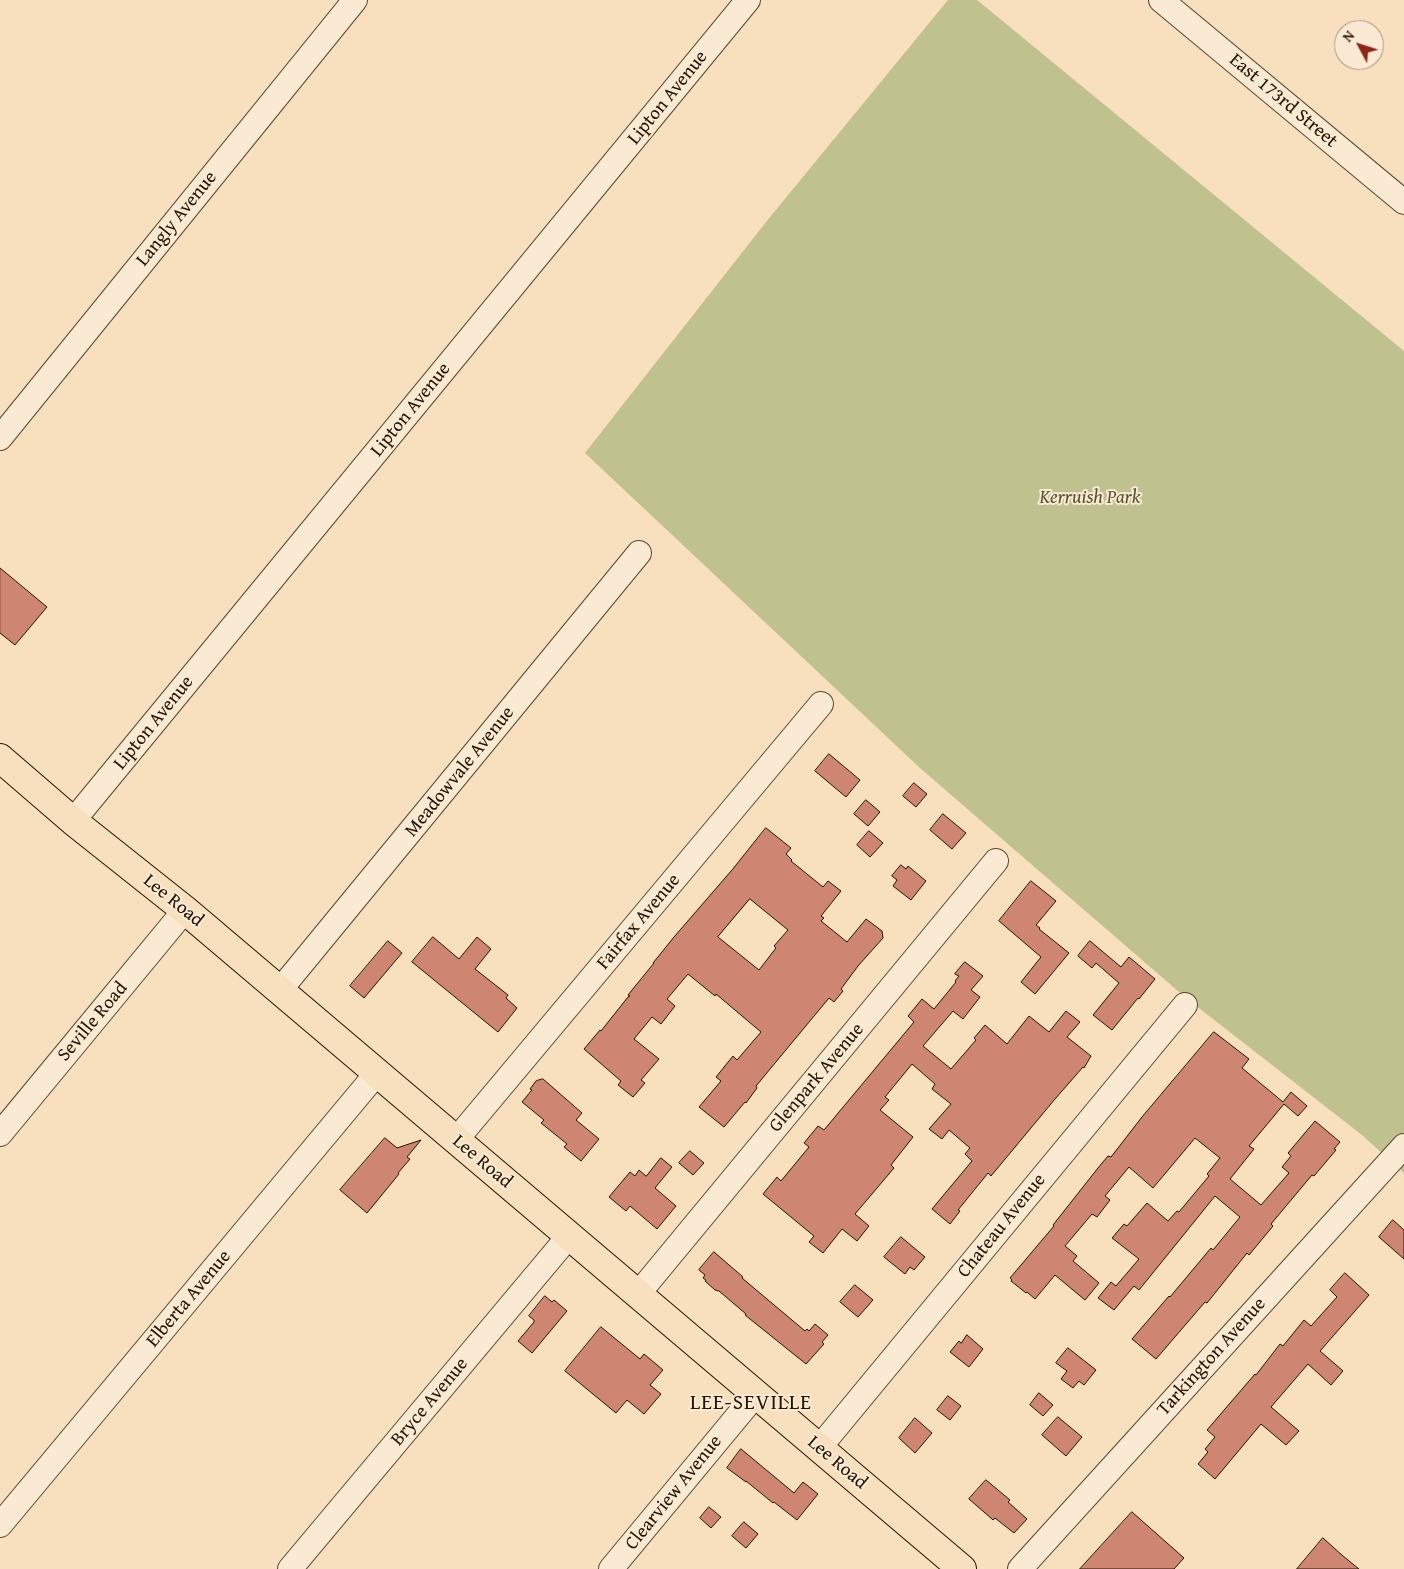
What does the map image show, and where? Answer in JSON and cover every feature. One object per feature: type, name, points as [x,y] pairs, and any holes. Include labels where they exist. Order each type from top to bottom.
[{"type":"main road","name":"Lee Road","points":[[0,758],[280,990],[962,1569]]},
{"type":"street","name":"Langly Avenue","points":[[0,438],[354,0]]},
{"type":"street","name":"Lipton Avenue","points":[[74,821],[748,0]]},
{"type":"street","name":"East 173rd Street","points":[[1161,0],[1404,202]]},
{"type":"street","name":"Meadowvale Avenue","points":[[280,990],[639,554]]},
{"type":"street","name":"Fairfax Avenue","points":[[456,1140],[821,704]]},
{"type":"street","name":"Glenpark Avenue","points":[[638,1294],[996,861]]},
{"type":"street","name":"Seville Road","points":[[0,1134],[185,910]]},
{"type":"street","name":"Chateau Avenue","points":[[820,1448],[1185,1004]]},
{"type":"street","name":"Elberta Avenue","points":[[0,1525],[378,1073]]},
{"type":"street","name":"Tarkington Avenue","points":[[1020,1569],[1404,1146]]},
{"type":"street","name":"Bryce Avenue","points":[[290,1569],[569,1236]]},
{"type":"street","name":"Clearview Avenue","points":[[611,1569],[756,1394]]},
{"type":"green space","name":"Kerruish Park","points":[[948,0],[977,0],[1404,351],[1404,1173],[1362,1135],[1186,998],[920,768],[585,453],[766,222]]},
{"type":"building","points":[[0,568],[47,607],[15,645],[0,633]]},
{"type":"building","points":[[829,754],[860,780],[846,797],[815,771]]},
{"type":"building","points":[[914,783],[927,794],[916,807],[903,796]]},
{"type":"building","points":[[866,800],[880,812],[868,826],[854,814]]},
{"type":"building","points":[[943,814],[966,833],[952,849],[930,830]]},
{"type":"building","points":[[766,828],[791,848],[786,854],[791,861],[823,887],[828,881],[841,891],[821,916],[824,918],[821,921],[847,942],[866,919],[882,931],[883,938],[858,966],[834,1002],[829,998],[756,1086],[757,1088],[746,1103],[724,1127],[699,1107],[721,1081],[716,1077],[733,1056],[737,1060],[761,1032],[716,994],[715,996],[688,974],[667,999],[675,1006],[661,1024],[652,1017],[634,1039],[659,1059],[641,1080],[645,1083],[633,1097],[618,1085],[621,1081],[584,1049],[630,996],[628,995],[674,937]],"holes":[[[750,899],[788,930],[774,946],[776,948],[759,970],[718,937]]]},
{"type":"building","points":[[869,831],[883,843],[870,857],[857,845]]},
{"type":"building","points":[[901,865],[906,869],[908,866],[926,881],[911,900],[893,886],[897,880],[892,876]]},
{"type":"building","points":[[1031,881],[1056,901],[1036,925],[1069,953],[1035,994],[1021,982],[1041,957],[999,921]]},
{"type":"building","points":[[433,937],[459,959],[477,937],[491,949],[475,969],[508,995],[506,998],[517,1008],[498,1032],[412,962]]},
{"type":"building","points":[[388,941],[402,953],[364,998],[350,986]]},
{"type":"building","points":[[1090,941],[1121,967],[1129,957],[1155,979],[1112,1030],[1093,1015],[1119,983],[1096,963],[1092,968],[1078,956]]},
{"type":"building","points":[[965,962],[983,976],[971,990],[980,997],[963,1019],[953,1011],[923,1046],[951,1069],[976,1040],[974,1038],[985,1025],[1007,1044],[1029,1016],[1049,1032],[1066,1011],[1080,1022],[1067,1037],[1091,1056],[1084,1068],[1055,1099],[991,1176],[988,1173],[958,1210],[960,1211],[950,1224],[932,1209],[972,1161],[965,1154],[970,1148],[949,1130],[942,1139],[929,1129],[951,1104],[932,1089],[935,1084],[912,1064],[885,1097],[889,1100],[880,1110],[913,1137],[891,1165],[894,1168],[855,1214],[869,1226],[857,1241],[842,1229],[823,1253],[809,1242],[814,1236],[763,1194],[777,1177],[781,1181],[809,1147],[804,1143],[818,1126],[824,1130],[914,1022],[908,1016],[922,999],[934,1009],[956,982],[959,976],[955,974]]},
{"type":"building","points":[[1214,1032],[1249,1059],[1242,1068],[1283,1102],[1291,1092],[1307,1106],[1298,1116],[1284,1104],[1249,1146],[1254,1149],[1230,1179],[1261,1205],[1289,1173],[1282,1167],[1291,1156],[1288,1153],[1315,1121],[1340,1142],[1334,1149],[1336,1150],[1314,1176],[1312,1175],[1271,1224],[1273,1226],[1249,1255],[1247,1253],[1207,1303],[1205,1302],[1156,1359],[1132,1339],[1211,1248],[1213,1250],[1240,1217],[1215,1196],[1139,1290],[1134,1286],[1114,1310],[1098,1298],[1111,1282],[1116,1286],[1139,1259],[1112,1238],[1124,1224],[1127,1226],[1147,1203],[1168,1221],[1177,1211],[1179,1212],[1209,1176],[1207,1174],[1220,1158],[1195,1138],[1153,1188],[1129,1167],[1105,1196],[1110,1200],[1097,1217],[1092,1214],[1065,1246],[1077,1256],[1073,1261],[1099,1283],[1085,1300],[1055,1275],[1035,1299],[1011,1281],[1010,1278],[1054,1226],[1098,1168],[1108,1156],[1111,1157],[1142,1117]]},
{"type":"building","points":[[543,1079],[582,1113],[576,1120],[599,1139],[581,1161],[564,1147],[567,1144],[541,1123],[544,1120],[522,1102],[532,1090],[530,1089],[536,1081]]},
{"type":"building","points":[[385,1138],[397,1148],[421,1140],[407,1157],[410,1159],[399,1174],[367,1213],[340,1190]]},
{"type":"building","points":[[690,1151],[704,1163],[693,1175],[679,1163]]},
{"type":"building","points":[[661,1158],[672,1167],[655,1188],[676,1206],[657,1229],[630,1206],[626,1211],[609,1197],[630,1172],[635,1176],[639,1170],[646,1176]]},
{"type":"building","points":[[1393,1220],[1404,1230],[1404,1259],[1379,1237]]},
{"type":"building","points":[[901,1237],[925,1257],[914,1270],[910,1267],[905,1274],[884,1257]]},
{"type":"building","points":[[714,1252],[805,1331],[807,1329],[809,1331],[815,1324],[828,1335],[822,1342],[824,1344],[806,1364],[705,1281],[703,1278],[705,1275],[699,1270]]},
{"type":"building","points":[[1345,1273],[1369,1295],[1320,1351],[1343,1371],[1331,1385],[1308,1364],[1271,1407],[1299,1431],[1286,1445],[1261,1424],[1215,1479],[1198,1464],[1208,1452],[1205,1449],[1215,1437],[1207,1430],[1256,1375],[1280,1344],[1283,1346],[1304,1320],[1311,1326],[1337,1297],[1330,1290]]},
{"type":"building","points":[[855,1285],[873,1300],[858,1317],[840,1302]]},
{"type":"building","points":[[545,1296],[552,1302],[554,1300],[567,1311],[532,1353],[518,1341],[534,1322],[529,1316]]},
{"type":"building","points":[[601,1327],[640,1359],[644,1354],[663,1370],[650,1385],[661,1394],[644,1414],[627,1400],[616,1413],[565,1371]]},
{"type":"building","points":[[967,1335],[983,1349],[969,1367],[950,1352]]},
{"type":"building","points":[[1068,1348],[1096,1370],[1084,1385],[1079,1381],[1073,1388],[1061,1379],[1067,1371],[1056,1363]]},
{"type":"building","points":[[1039,1393],[1053,1405],[1043,1416],[1030,1405]]},
{"type":"building","points":[[948,1396],[961,1406],[950,1420],[937,1410]]},
{"type":"building","points":[[1058,1417],[1082,1437],[1066,1456],[1042,1435]]},
{"type":"building","points":[[915,1418],[932,1433],[915,1453],[899,1438]]},
{"type":"building","points":[[741,1449],[794,1493],[803,1482],[818,1494],[797,1520],[727,1468]]},
{"type":"building","points":[[986,1480],[1010,1500],[1008,1502],[1027,1519],[1014,1533],[995,1518],[993,1520],[969,1499]]},
{"type":"building","points":[[709,1507],[721,1517],[711,1528],[700,1518]]},
{"type":"building","points":[[1132,1512],[1184,1558],[1174,1569],[1080,1569]]},
{"type":"building","points":[[744,1522],[758,1534],[746,1548],[732,1536]]},
{"type":"building","points":[[1323,1538],[1343,1556],[1359,1569],[1297,1569]]},
{"type":"district","name":"LEE-SEVILLE","points":[[751,1404]]}]
